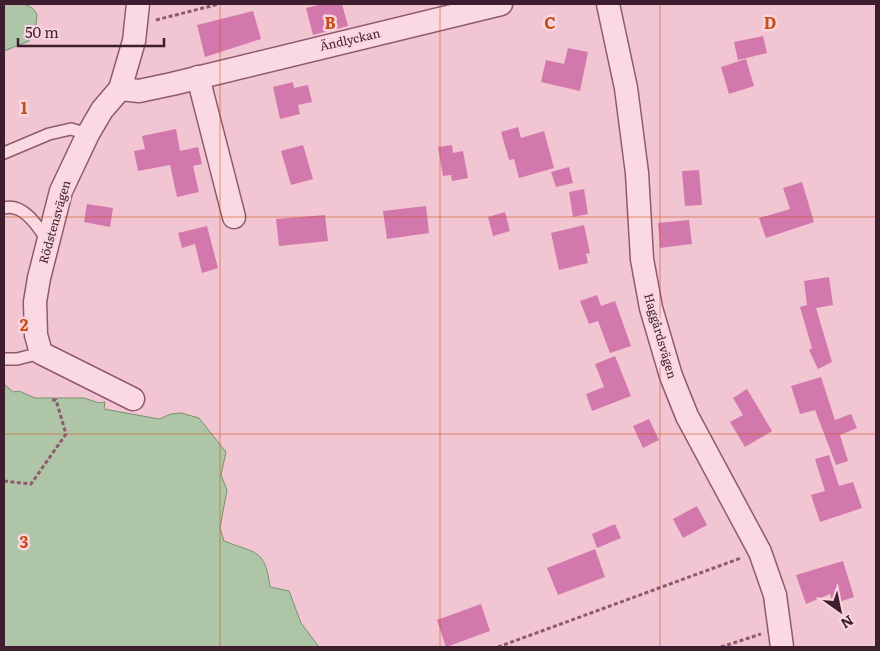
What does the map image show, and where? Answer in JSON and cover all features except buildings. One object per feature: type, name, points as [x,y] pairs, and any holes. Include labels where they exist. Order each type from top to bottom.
[{"type":"street","name":"Ändlyckan","points":[[120,89],[139,91],[501,4]]},
{"type":"street","name":"Haggårdsvägen","points":[[608,4],[626,88],[637,173],[642,259],[656,327],[687,416],[760,552],[775,595],[781,638]]},
{"type":"street","name":"Rödstensvägen","points":[[41,352],[34,318],[39,278],[61,191],[88,134],[102,110],[120,89],[128,68],[137,14]]},
{"type":"street","points":[[198,77],[234,217]]},
{"type":"street","points":[[41,352],[68,368],[133,399]]},
{"type":"lane","points":[[4,153],[49,134],[71,129],[88,134]]},
{"type":"lane","points":[[4,208],[18,208],[24,212],[48,241]]},
{"type":"lane","points":[[4,359],[18,359],[41,352]]},
{"type":"path","points":[[137,14],[219,4]]},
{"type":"path","points":[[4,481],[31,484],[66,434],[56,400],[52,400]]},
{"type":"path","points":[[498,647],[760,552]]},
{"type":"path","points":[[721,647],[781,638]]},
{"type":"shaded area","points":[[4,4],[27,5],[37,14],[36,25],[29,41],[4,51]]},
{"type":"shaded area","points":[[4,384],[13,392],[19,391],[35,398],[84,398],[99,403],[105,402],[104,409],[159,419],[171,414],[181,413],[199,418],[226,452],[221,475],[227,490],[220,528],[224,541],[251,551],[262,559],[268,574],[270,587],[289,591],[301,623],[319,647],[4,647]]}]
